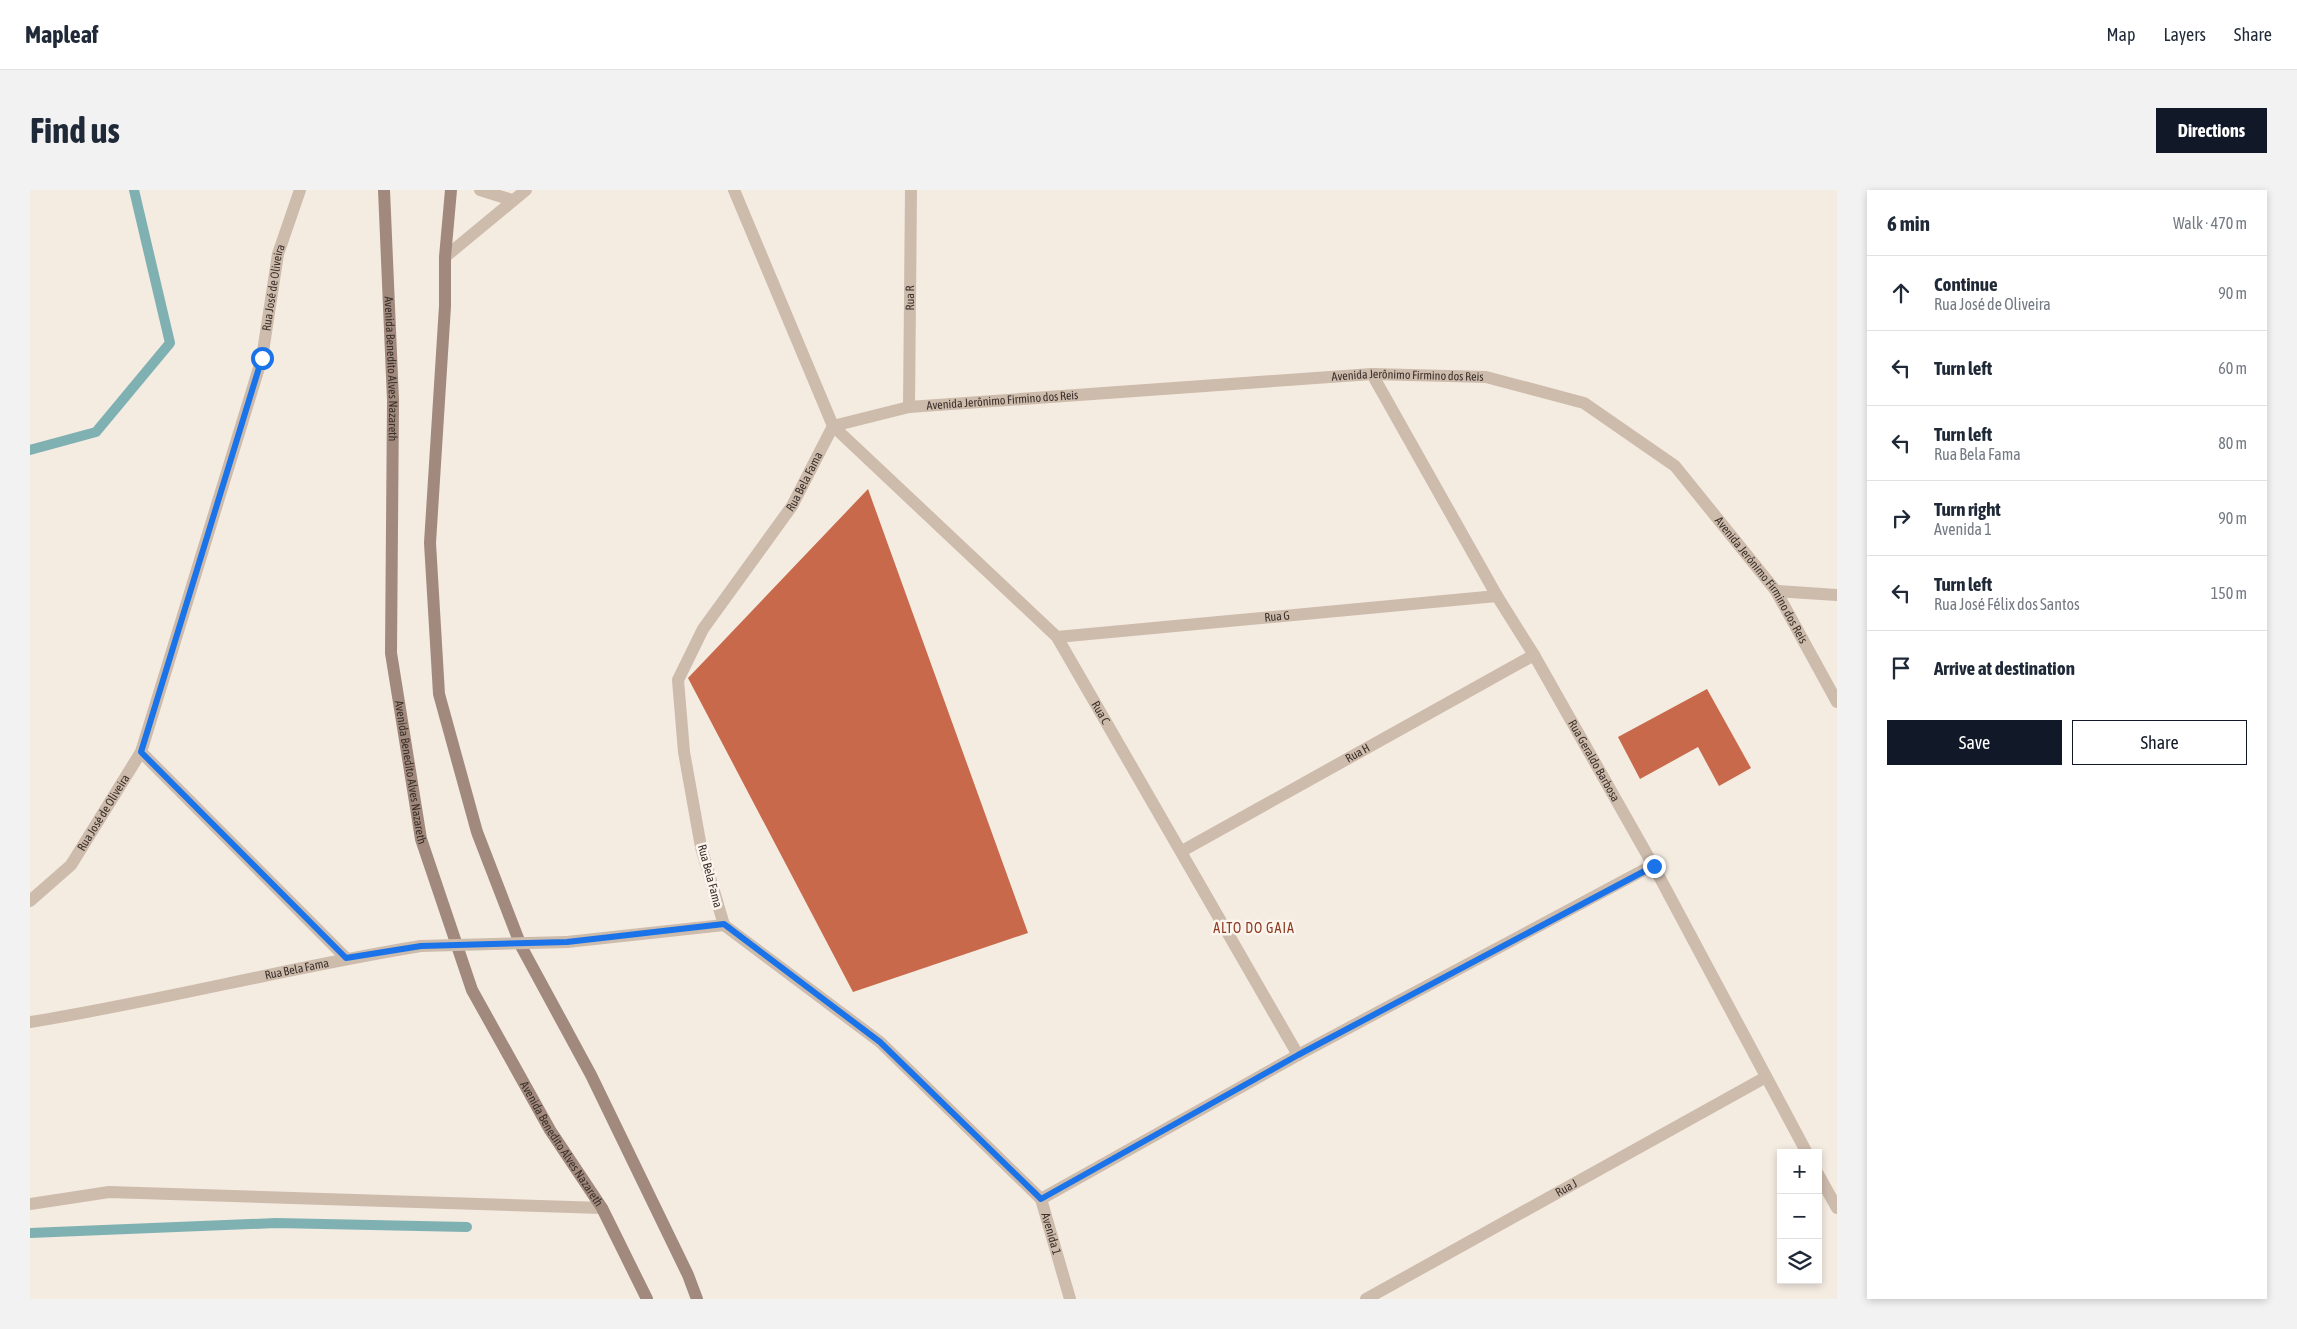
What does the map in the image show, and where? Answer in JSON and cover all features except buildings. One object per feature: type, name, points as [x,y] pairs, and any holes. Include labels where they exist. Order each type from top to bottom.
[{"type":"main road","name":"Avenida Benedito Alves Nazareth","points":[[384,190],[393,400],[390,653],[421,839],[472,990],[550,1130],[602,1208],[648,1299]]},
{"type":"main road","points":[[451,190],[445,257],[444,316],[430,543],[440,694],[477,832],[521,946],[591,1075],[688,1275],[697,1299]]},
{"type":"street","name":"Rua José de Oliveira","points":[[30,901],[71,865],[141,752],[262,358],[278,254],[300,190]]},
{"type":"street","points":[[480,190],[512,200]]},
{"type":"street","points":[[445,257],[526,190]]},
{"type":"street","points":[[734,190],[833,426]]},
{"type":"street","name":"Rua R","points":[[909,407],[911,190]]},
{"type":"street","name":"Avenida Jerônimo Firmino dos Reis","points":[[833,426],[909,407],[1372,374],[1486,377],[1584,403],[1675,466],[1776,591],[1837,702]]},
{"type":"street","name":"Rua Geraldo Barbosa","points":[[1372,374],[1497,596],[1534,655],[1654,866],[1805,1149]]},
{"type":"street","name":"Rua C","points":[[833,426],[1057,637],[1298,1055]]},
{"type":"street","name":"Rua Bela Fama","points":[[30,1022],[100,1011],[346,958],[421,946],[567,942],[724,924],[701,847],[684,752],[678,680],[703,629],[792,506],[833,426]]},
{"type":"street","points":[[1776,591],[1837,595]]},
{"type":"street","name":"Rua G","points":[[1057,637],[1497,596]]},
{"type":"street","name":"Rua H","points":[[1182,851],[1534,655]]},
{"type":"street","points":[[141,752],[346,958]]},
{"type":"street","points":[[1041,1199],[1298,1055],[1654,866]]},
{"type":"street","name":"Avenida 1","points":[[724,924],[880,1042],[1041,1199],[1070,1299]]},
{"type":"street","name":"Rua J","points":[[1366,1299],[1766,1076]]},
{"type":"street","points":[[1822,1181],[1837,1208]]},
{"type":"street","points":[[30,1204],[109,1192],[602,1208]]},
{"type":"waterway","points":[[30,450],[96,432],[170,343],[134,190]]},
{"type":"waterway","points":[[30,1233],[276,1223],[467,1227]]},
{"type":"district","name":"ALTO DO GAIA","points":[[1254,928]]},
{"type":"route","points":[[262,358],[141,752],[346,958],[421,946],[567,942],[724,924],[880,1042],[1041,1199],[1298,1055],[1654,866]]}]
